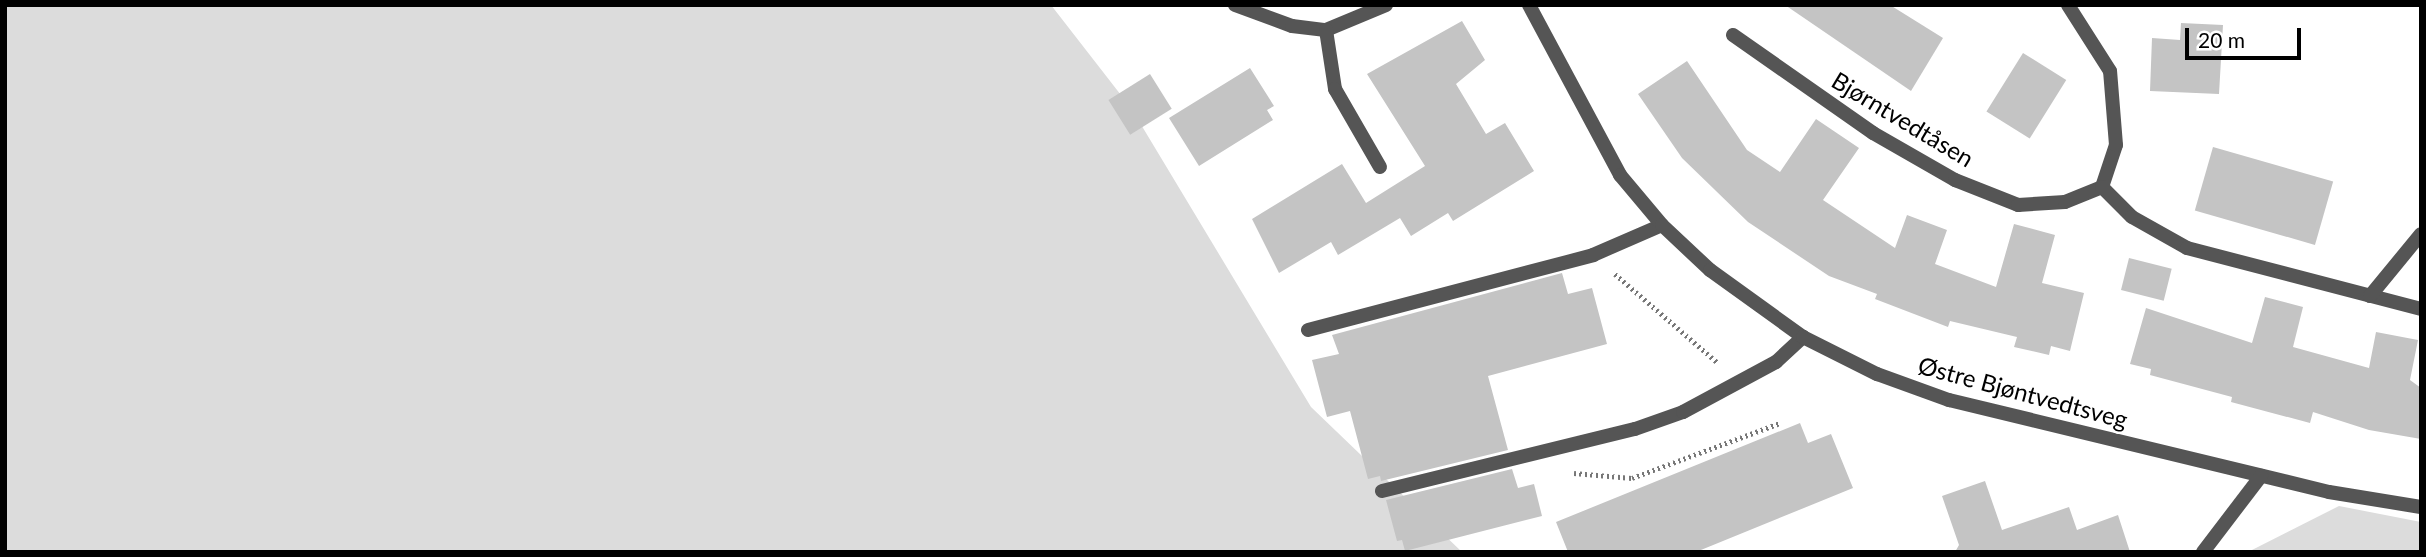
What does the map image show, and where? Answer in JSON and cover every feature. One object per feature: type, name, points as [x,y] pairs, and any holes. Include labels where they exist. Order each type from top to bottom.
[{"type":"street","points":[[1235,5],[1292,26],[1326,30],[1386,5]]},
{"type":"street","name":"Østre Bjøntvedtsveg","points":[[1529,5],[1620,175],[1662,225],[1710,270],[1803,337],[1877,374],[1949,400],[2260,476],[2421,507]]},
{"type":"street","points":[[2068,5],[2110,71],[2116,145],[2102,187],[2133,217],[2187,248],[2421,309]]},
{"type":"street","points":[[1326,30],[1335,89],[1380,167]]},
{"type":"street","name":"Bjørntvedtåsen","points":[[1733,35],[1873,133],[1955,180],[2018,205],[2065,202],[2102,187]]},
{"type":"street","points":[[1308,330],[1593,256],[1662,225]]},
{"type":"street","points":[[2370,296],[2421,234]]},
{"type":"street","points":[[1382,491],[1635,429],[1776,362],[1803,337]]},
{"type":"street","points":[[2203,552],[2260,476]]},
{"type":"path","points":[[1593,256],[1738,382]]},
{"type":"path","points":[[1541,452],[1574,473],[1632,478],[1780,423]]},
{"type":"shaded area","points":[[5,5],[1051,5],[1131,108],[1311,407],[1462,552],[5,552]]},
{"type":"shaded area","points":[[2339,506],[2421,522],[2421,552],[2248,552]]},
{"type":"building","points":[[1785,5],[1890,5],[1943,38],[1911,91]]},
{"type":"building","points":[[1462,21],[1485,60],[1456,84],[1486,134],[1505,123],[1534,171],[1453,221],[1448,213],[1411,236],[1400,218],[1338,255],[1331,242],[1279,273],[1252,219],[1342,164],[1366,203],[1425,166],[1367,74]]},
{"type":"building","points":[[2181,23],[2223,25],[2219,94],[2150,91],[2152,38],[2180,40]]},
{"type":"building","points":[[2023,53],[2066,80],[2030,139],[1986,112]]},
{"type":"building","points":[[1687,61],[1747,150],[1780,172],[1816,119],[1859,148],[1823,200],[1895,248],[1907,215],[1947,230],[1935,264],[1996,287],[2014,224],[2055,235],[2042,283],[2084,293],[2070,351],[2051,346],[2049,355],[2014,347],[2017,337],[1950,321],[1948,327],[1875,299],[1877,294],[1829,276],[1748,222],[1682,158],[1638,94]]},
{"type":"building","points":[[1250,68],[1274,106],[1267,110],[1273,120],[1199,166],[1169,118]]},
{"type":"building","points":[[1150,74],[1172,109],[1130,135],[1108,100]]},
{"type":"building","points":[[2213,147],[2333,181],[2315,245],[2195,210]]},
{"type":"building","points":[[2129,258],[2172,269],[2164,301],[2121,290]]},
{"type":"building","points":[[1562,273],[1568,294],[1592,288],[1607,344],[1488,376],[1508,450],[1381,481],[1380,476],[1368,479],[1350,411],[1327,417],[1312,360],[1339,354],[1332,335]]},
{"type":"building","points":[[2265,297],[2303,307],[2293,347],[2369,368],[2376,332],[2418,340],[2410,380],[2421,388],[2421,439],[2369,430],[2313,412],[2310,423],[2231,402],[2232,397],[2150,375],[2151,369],[2130,364],[2146,308],[2252,343]]},
{"type":"building","points":[[1800,423],[1808,443],[1831,434],[1853,488],[1696,552],[1568,552],[1556,522]]},
{"type":"building","points":[[1512,469],[1518,488],[1534,484],[1542,516],[1405,551],[1402,540],[1397,541],[1386,500]]},
{"type":"building","points":[[1985,481],[2002,530],[2069,507],[2077,530],[2118,515],[2130,552],[1955,552],[1959,545],[1942,496]]}]
